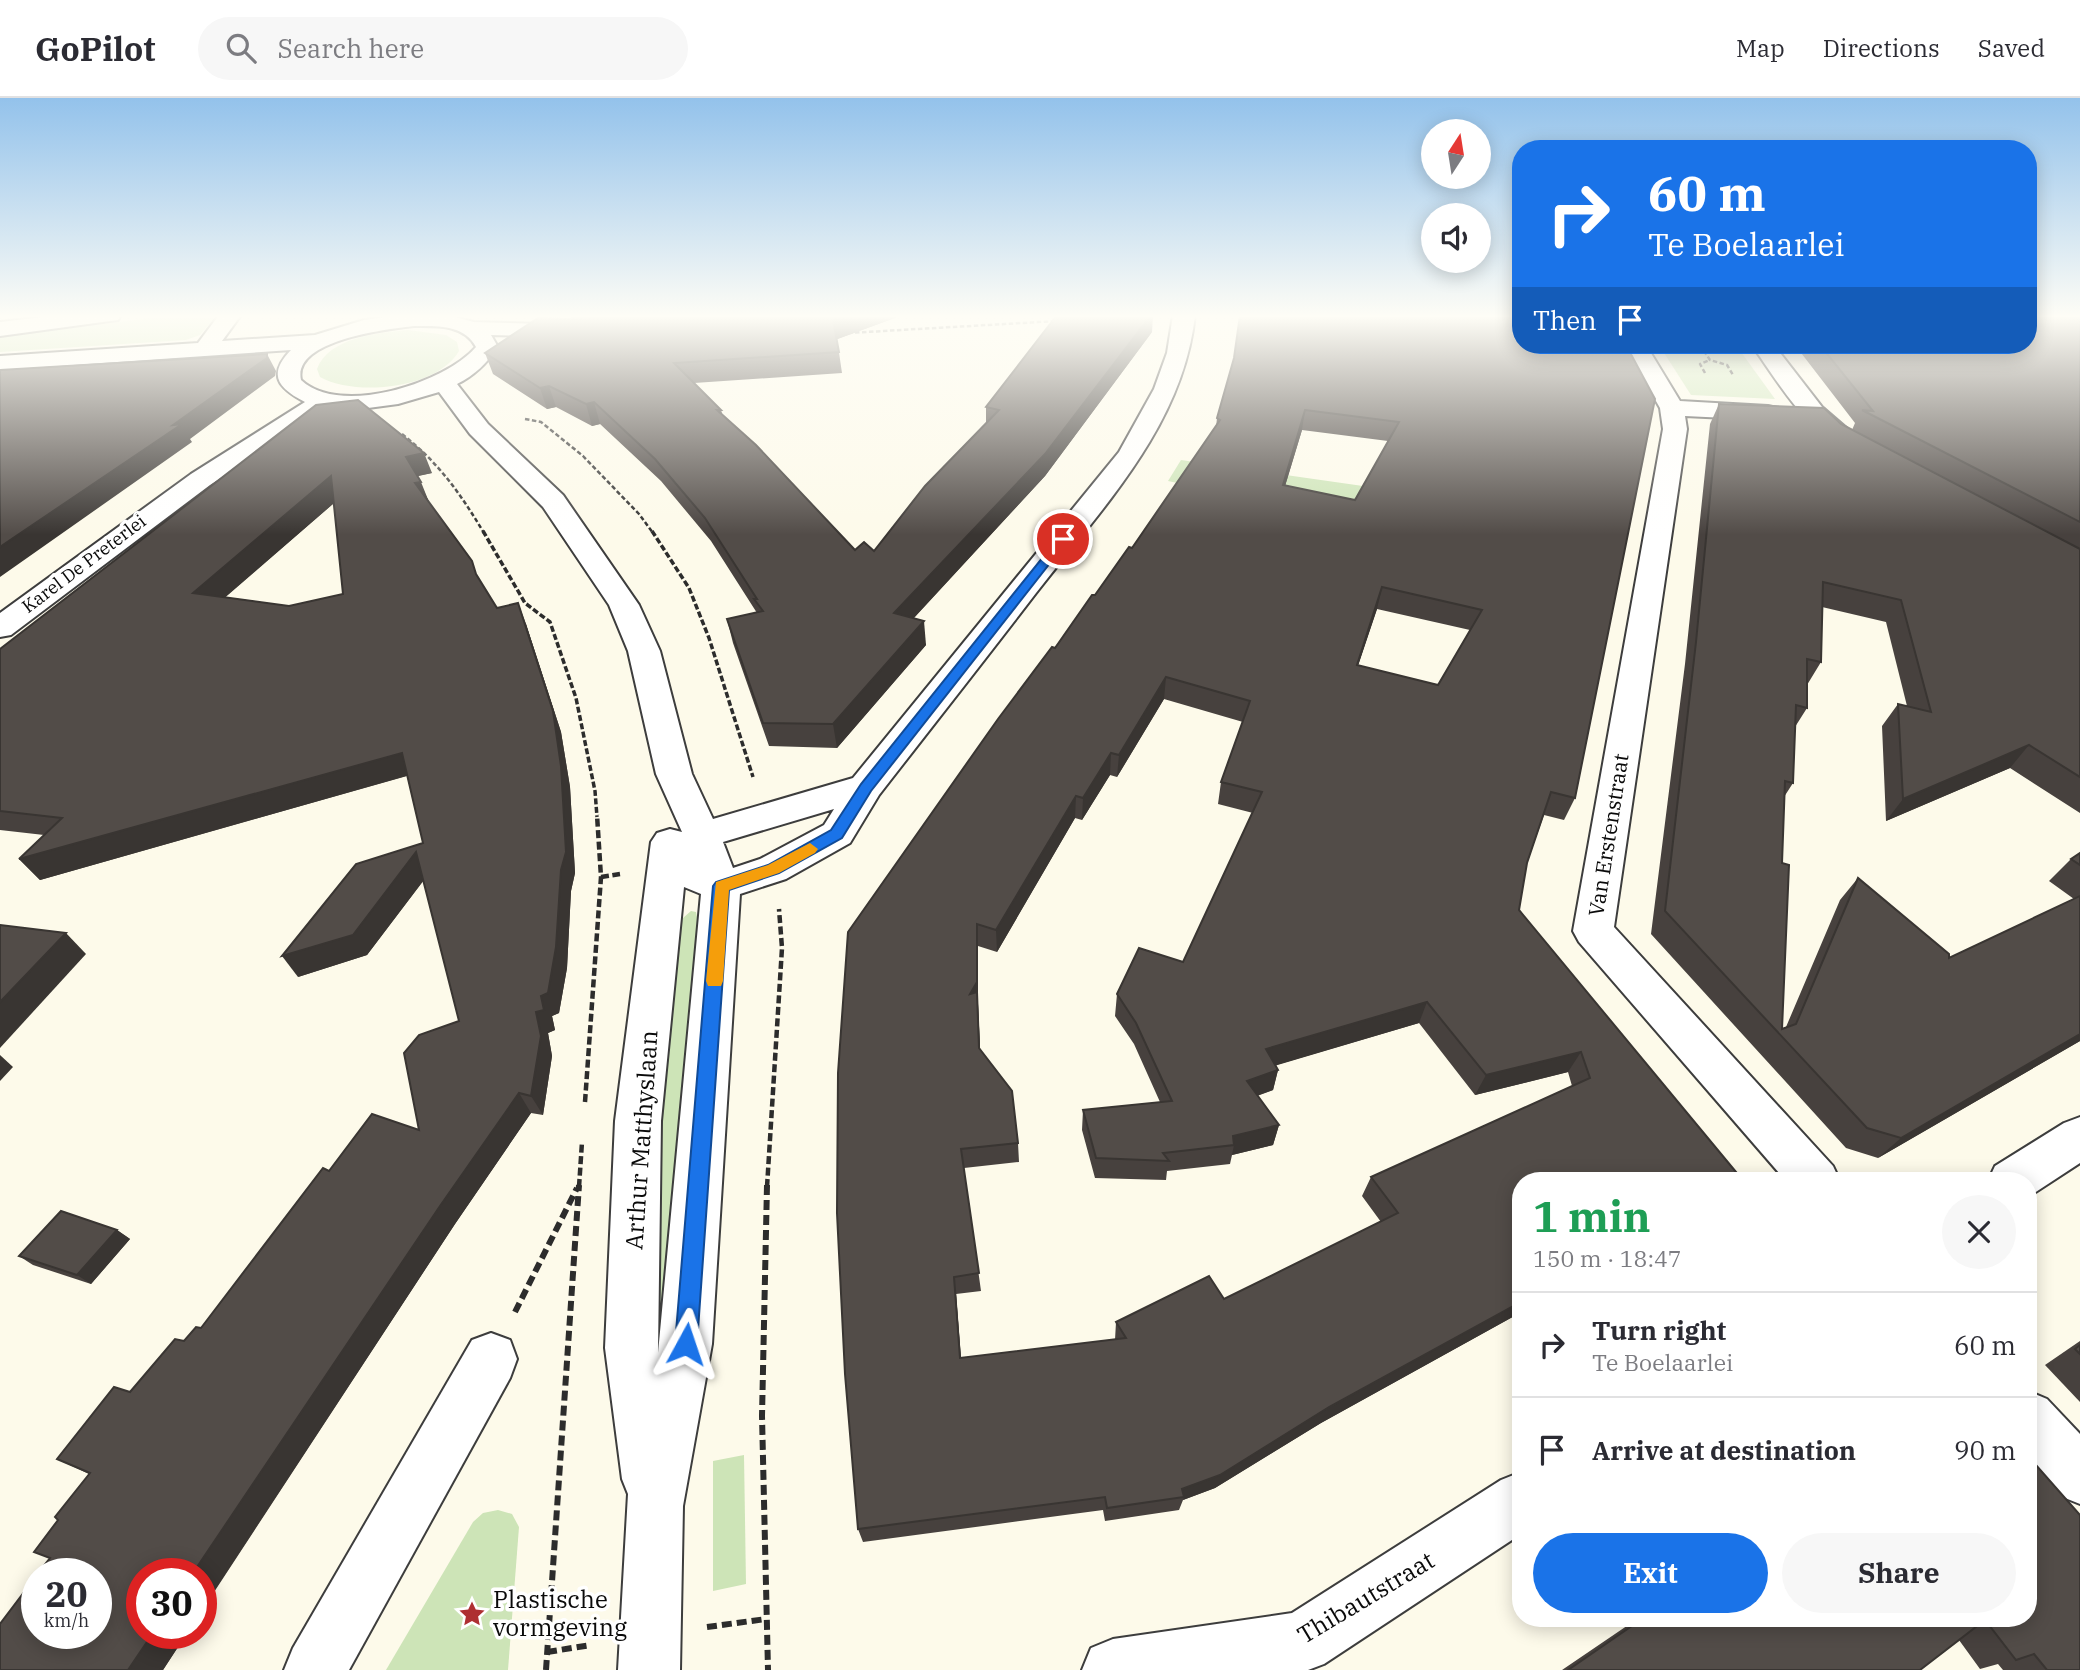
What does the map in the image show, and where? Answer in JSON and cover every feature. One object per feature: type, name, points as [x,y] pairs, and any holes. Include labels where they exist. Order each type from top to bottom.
[{"type":"street","points":[[298,390],[326,399],[352,401],[390,398],[425,388]]},
{"type":"street","name":"Arthur Matthyslaan","points":[[448,388],[479,429],[553,501],[624,605],[644,651],[674,774],[702,835],[721,886],[686,1344],[654,1506],[649,1670]]},
{"type":"street","points":[[866,787],[702,835],[669,866],[721,886],[774,869],[837,834],[866,787],[1129,457],[1151,424],[1167,388]]},
{"type":"street","points":[[1660,388],[1672,408],[1817,415]]},
{"type":"street","points":[[1796,388],[1817,415],[1840,438],[1876,457]]},
{"type":"street","name":"Karel De Preterlei","points":[[0,628],[168,501],[298,390]]},
{"type":"street","name":"Arthur Matthyslaan","points":[[390,398],[479,429]]},
{"type":"street","name":"Karel De Preterlei","points":[[168,501],[326,399]]},
{"type":"street","name":"Van Erstenstraat","points":[[1672,408],[1675,429],[1593,931],[1808,1172]]},
{"type":"street","name":"Arthur Matthyslaan","points":[[654,1506],[631,1348],[638,1121],[669,866],[674,774]]},
{"type":"street","points":[[2026,1172],[2080,1138]]},
{"type":"street","points":[[315,1670],[491,1359]]},
{"type":"street","points":[[2037,1428],[2080,1476]]},
{"type":"street","name":"Thibautstraat","points":[[1113,1670],[1302,1642],[1512,1506]]},
{"type":"path","points":[[393,426],[422,450],[457,488],[525,603],[550,622],[576,698],[595,791],[601,877],[585,1104]]},
{"type":"path","points":[[546,1670],[583,1130]]},
{"type":"path","points":[[491,1359],[579,1185]]},
{"type":"green space","points":[[1687,388],[1767,388],[1775,399],[1691,395]]},
{"type":"green space","points":[[1181,460],[1391,490],[1375,526],[1168,481]]},
{"type":"green space","points":[[691,911],[696,912],[697,917],[696,971],[661,1336],[657,1340],[650,1336],[671,954],[683,918]]},
{"type":"green space","points":[[744,1455],[746,1584],[713,1591],[713,1461]]},
{"type":"green space","points":[[498,1510],[512,1514],[519,1527],[508,1670],[386,1670],[473,1522],[483,1513]]},
{"type":"building","points":[[0,388],[224,388],[173,425],[182,424],[0,547]]},
{"type":"building","points":[[554,388],[699,388],[721,410],[717,410],[756,445],[855,550],[864,542],[874,551],[925,486],[999,410],[986,407],[1000,388],[1095,388],[1045,454],[894,613],[924,621],[833,724],[763,723],[727,619],[763,611],[754,599],[757,599],[705,518],[655,459],[594,402],[586,404]]},
{"type":"building","points":[[1225,388],[1649,388],[1655,399],[1575,798],[1551,792],[1527,863],[1519,910],[1736,1172],[1512,1172],[1512,1307],[1329,1407],[1220,1475],[1182,1489],[1184,1497],[1107,1508],[1105,1497],[858,1529],[845,1374],[837,1213],[838,1073],[848,932],[998,719],[1052,647],[1055,648],[1129,547],[1132,548],[1220,420],[1217,418]],"holes":[[[1305,410],[1399,422],[1355,500],[1283,485]],[[1382,587],[1482,610],[1438,685],[1357,665]],[[1166,677],[1250,701],[1221,782],[1262,792],[1183,962],[1139,948],[1117,994],[1136,1023],[1172,1101],[1083,1110],[1096,1158],[1169,1161],[1163,1153],[1234,1145],[1233,1136],[1279,1125],[1247,1081],[1278,1070],[1266,1049],[1427,1002],[1486,1075],[1581,1052],[1590,1078],[1371,1177],[1398,1213],[1224,1299],[1209,1276],[1116,1322],[1126,1338],[960,1358],[954,1277],[979,1273],[961,1149],[1018,1143],[1012,1091],[979,1048],[977,992],[970,994],[977,982],[977,924],[996,930],[1076,796],[1083,798],[1111,753],[1119,755]]]},
{"type":"building","points":[[1855,388],[2080,388],[2080,522],[1862,410],[1873,411]]},
{"type":"building","points":[[358,400],[424,453],[406,457],[421,482],[415,483],[472,561],[476,574],[497,608],[518,603],[553,711],[561,766],[566,852],[561,870],[556,947],[548,993],[541,996],[544,1010],[536,1012],[541,1036],[531,1096],[519,1093],[203,1558],[126,1558],[126,1649],[142,1649],[128,1670],[0,1670],[0,1624],[21,1596],[21,1649],[112,1649],[112,1558],[50,1558],[34,1552],[58,1520],[55,1517],[90,1473],[57,1459],[114,1387],[130,1392],[175,1339],[184,1341],[196,1327],[201,1328],[323,1168],[329,1171],[372,1114],[419,1130],[404,1053],[419,1035],[459,1021],[416,852],[353,935],[282,956],[356,864],[423,843],[402,753],[19,859],[62,818],[0,811],[0,649],[316,405]],"holes":[[[331,476],[343,594],[289,606],[193,593]]]},
{"type":"building","points":[[1719,404],[1824,408],[1841,424],[2080,549],[2080,777],[2029,745],[1903,799],[1898,704],[1931,712],[1901,600],[1823,582],[1821,662],[1807,659],[1807,708],[1796,705],[1793,783],[1785,781],[1782,863],[1789,865],[1782,1029],[1796,1024],[1858,878],[1949,954],[1949,958],[2080,896],[2080,1034],[1901,1138],[1867,1128],[1665,911],[1696,642]]},
{"type":"building","points":[[2080,853],[2080,865],[2071,859]]},
{"type":"building","points":[[0,925],[66,933],[0,1002]]},
{"type":"building","points":[[61,1211],[117,1230],[77,1275],[19,1256]]},
{"type":"building","points":[[2037,1466],[2080,1515],[2080,1670],[2047,1670],[2034,1654],[2016,1660],[1990,1627],[2037,1627]]},
{"type":"building","points":[[1630,1627],[1976,1627],[1920,1670],[1568,1670]]},
{"type":"slow traffic","points":[[714,981],[721,886],[774,869],[810,849]]},
{"type":"place","name":"Plastische vormgeving","points":[[472,1614]]},
{"type":"route","points":[[686,1344],[721,886],[774,869],[837,834],[866,787],[1063,539]]}]
